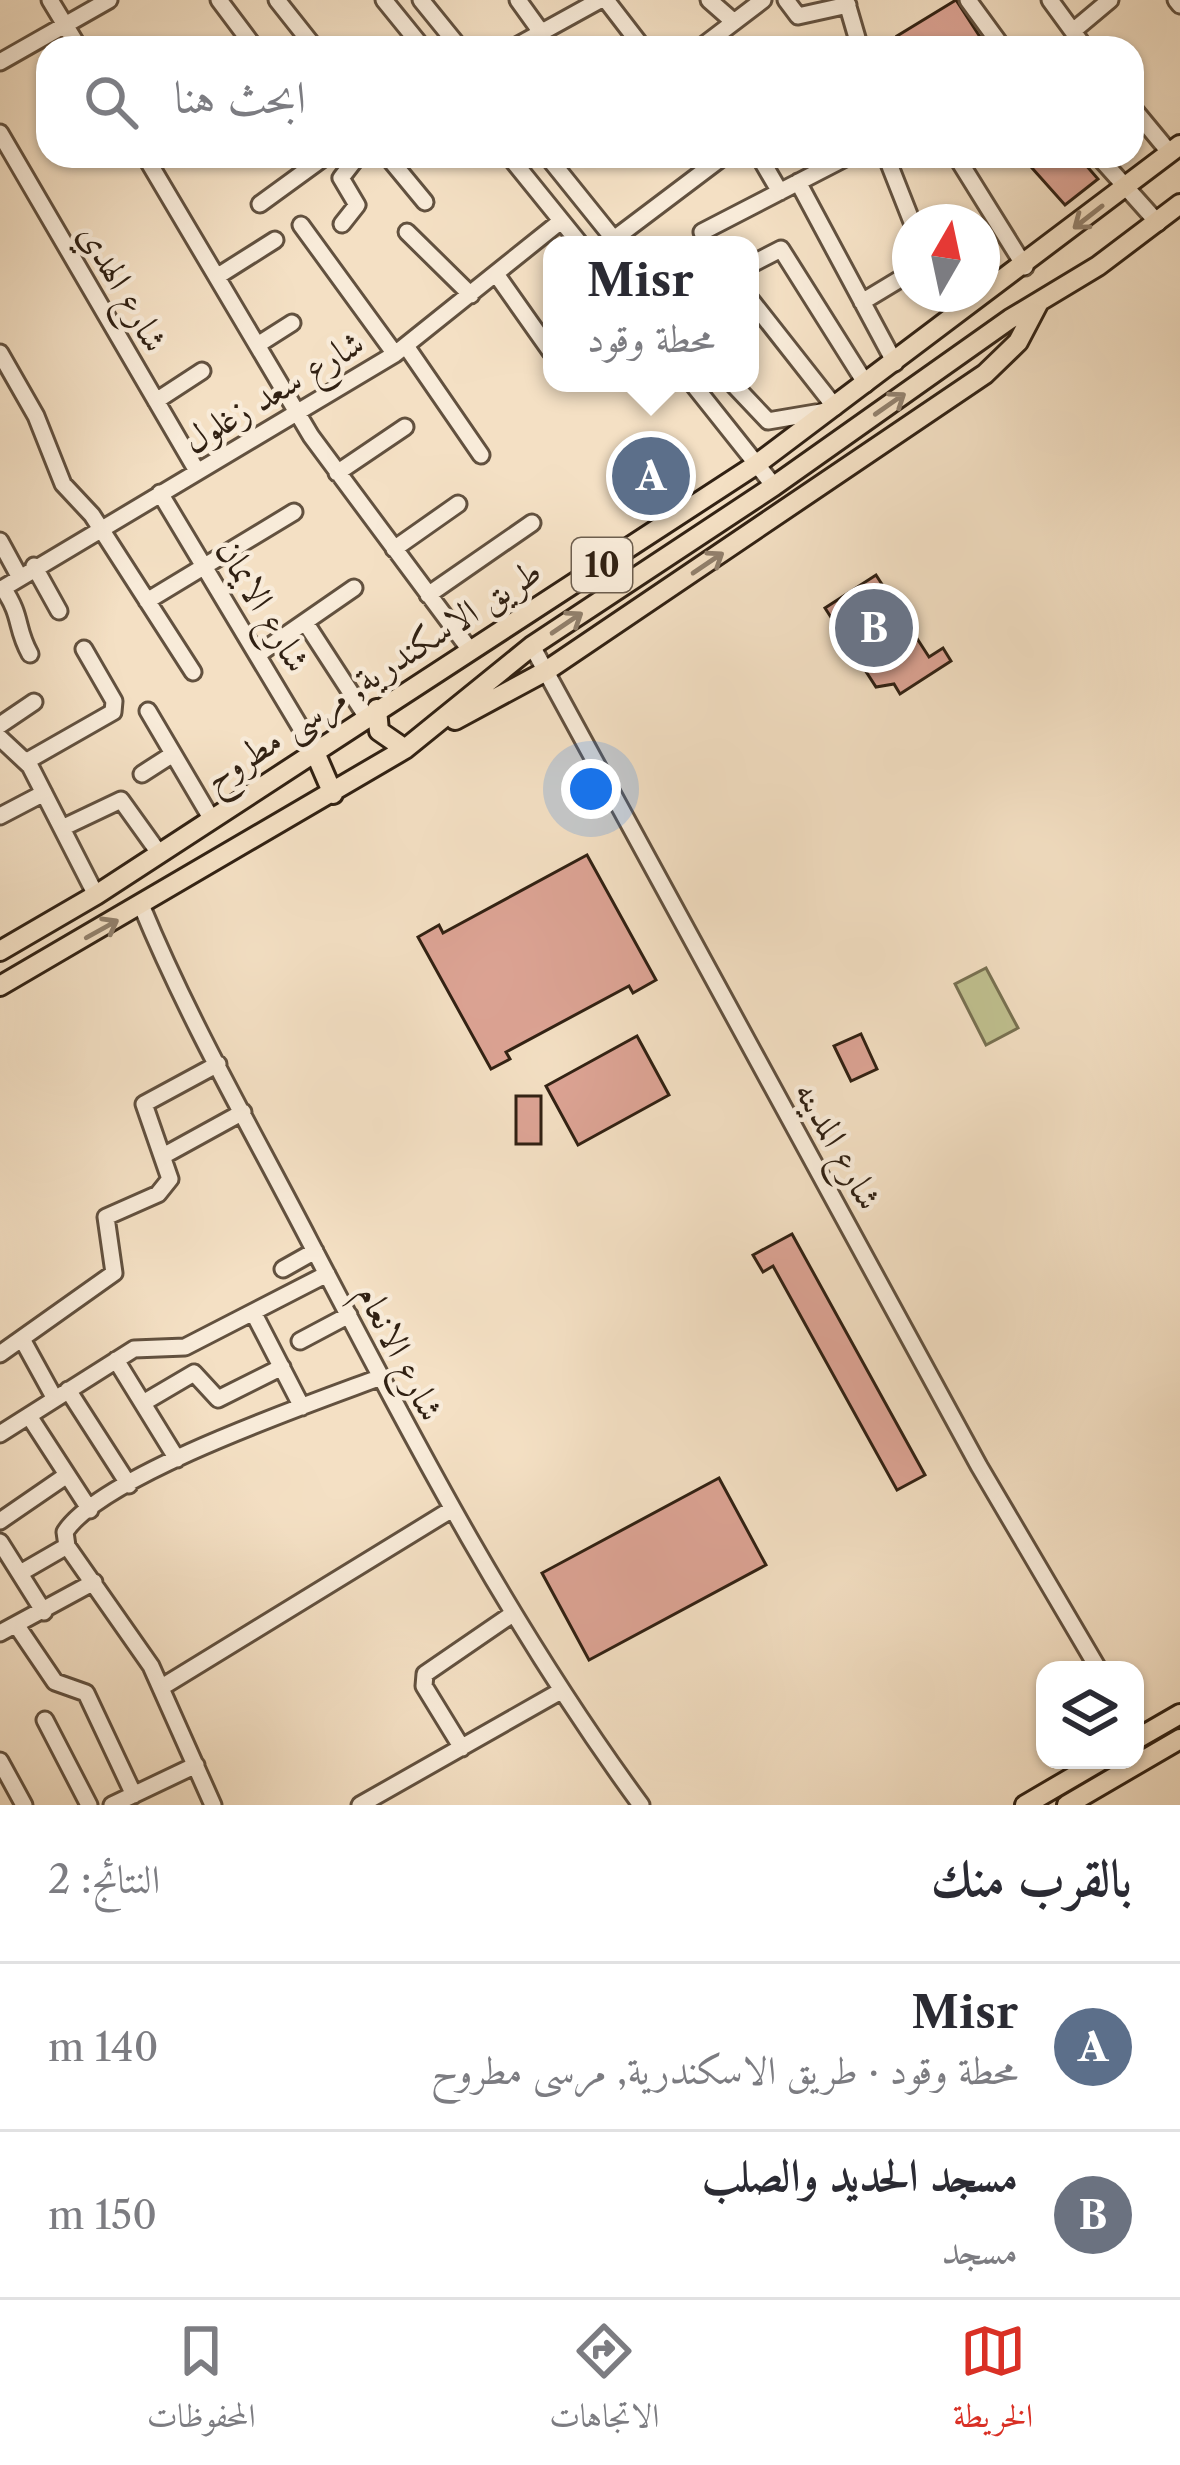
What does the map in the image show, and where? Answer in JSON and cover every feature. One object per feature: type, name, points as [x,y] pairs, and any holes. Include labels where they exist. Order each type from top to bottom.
[{"type":"main road","name":"طريق الاسكندرية, مرسى مطروح","points":[[0,951],[96,895],[757,464],[1025,267],[1175,149]]},
{"type":"main road","name":"طريق الاسكندرية, مرسى مطروح","points":[[0,986],[405,749],[532,646],[774,486],[1180,204]]},
{"type":"main road","points":[[428,731],[546,670],[985,374],[1018,343],[1039,302]]},
{"type":"main road","points":[[371,712],[379,731],[405,749]]},
{"type":"main road","points":[[314,750],[333,794]]},
{"type":"main road","points":[[1144,1732],[1180,1714]]},
{"type":"main road","points":[[1066,1805],[1180,1739]]},
{"type":"main road","points":[[1025,1805],[1087,1769]]},
{"type":"street","points":[[50,0],[72,36]]},
{"type":"street","points":[[46,36],[109,0]]},
{"type":"street","points":[[219,0],[246,36]]},
{"type":"street","points":[[277,0],[306,36]]},
{"type":"street","points":[[384,0],[412,36]]},
{"type":"street","points":[[421,0],[450,36]]},
{"type":"street","points":[[518,0],[541,32]]},
{"type":"street","points":[[534,36],[603,0],[633,36]]},
{"type":"street","points":[[709,0],[734,22]]},
{"type":"street","points":[[716,36],[763,0]]},
{"type":"street","points":[[786,0],[798,16],[847,2],[857,36]]},
{"type":"street","points":[[968,0],[994,36]]},
{"type":"street","points":[[1050,0],[1075,36]]},
{"type":"street","points":[[1072,32],[1110,0]]},
{"type":"street","points":[[0,62],[36,42]]},
{"type":"street","points":[[1144,119],[1175,149]]},
{"type":"street","name":"شارع الهدي","points":[[0,133],[197,472]]},
{"type":"street","points":[[152,168],[338,473],[470,650]]},
{"type":"street","points":[[260,204],[310,168]]},
{"type":"street","points":[[342,224],[357,205],[340,182],[350,168]]},
{"type":"street","points":[[397,168],[425,202]]},
{"type":"street","points":[[519,168],[573,236]]},
{"type":"street","points":[[557,168],[612,236]]},
{"type":"street","points":[[624,236],[709,168]]},
{"type":"street","points":[[766,168],[780,191]]},
{"type":"street","points":[[704,236],[702,232],[825,168]]},
{"type":"street","points":[[891,168],[905,204]]},
{"type":"street","points":[[963,168],[1025,267]]},
{"type":"street","points":[[1108,168],[1158,223]]},
{"type":"street","points":[[798,182],[895,363]]},
{"type":"street","name":"شارع سعد زغلول","points":[[2,589],[401,350],[561,220]]},
{"type":"street","points":[[301,225],[482,455]]},
{"type":"street","points":[[407,232],[471,295]]},
{"type":"street","points":[[218,276],[275,240]]},
{"type":"street","points":[[759,260],[782,249],[866,384]]},
{"type":"street","points":[[496,274],[543,342]]},
{"type":"street","points":[[862,302],[892,284]]},
{"type":"street","points":[[741,392],[768,421],[833,409],[759,311]]},
{"type":"street","points":[[260,344],[292,323]]},
{"type":"street","points":[[0,352],[36,416],[63,484],[100,529],[193,671]]},
{"type":"street","points":[[156,401],[202,371]]},
{"type":"street","points":[[699,392],[774,486]]},
{"type":"street","points":[[338,473],[405,427]]},
{"type":"street","name":"شارع الايمان","points":[[160,494],[260,653],[314,750]]},
{"type":"street","points":[[394,549],[458,504]]},
{"type":"street","points":[[147,601],[294,512]]},
{"type":"street","points":[[428,595],[532,523]]},
{"type":"street","points":[[0,541],[59,610]]},
{"type":"street","points":[[260,653],[353,588]]},
{"type":"street","points":[[2,589],[22,617],[20,636],[29,654]]},
{"type":"street","points":[[305,622],[371,712]]},
{"type":"street","name":"شارع المدينه","points":[[532,646],[979,1466],[1094,1661]]},
{"type":"street","points":[[27,761],[113,712],[113,700],[84,650]]},
{"type":"street","points":[[0,725],[34,702]]},
{"type":"street","points":[[148,711],[211,818]]},
{"type":"street","points":[[0,738],[27,761],[96,895]]},
{"type":"street","points":[[142,774],[173,754]]},
{"type":"street","points":[[0,816],[44,793]]},
{"type":"street","points":[[62,828],[121,800],[159,853]]},
{"type":"street","name":"شارع الانعام","points":[[142,907],[449,1510],[560,1692],[640,1805]]},
{"type":"street","points":[[0,1353],[112,1276],[106,1217],[164,1191],[170,1172],[144,1104],[218,1064]]},
{"type":"street","points":[[163,1156],[243,1112]]},
{"type":"street","points":[[283,1269],[315,1251]]},
{"type":"street","points":[[3,1425],[29,1416],[116,1360],[142,1348],[185,1348],[327,1274]]},
{"type":"street","points":[[254,1312],[302,1407]]},
{"type":"street","points":[[300,1341],[349,1316]]},
{"type":"street","points":[[22,1339],[130,1485]]},
{"type":"street","points":[[116,1360],[177,1459]]},
{"type":"street","points":[[143,1403],[194,1373],[218,1399],[281,1367]]},
{"type":"street","points":[[213,1805],[162,1687],[67,1546],[67,1528],[177,1459],[381,1377]]},
{"type":"street","points":[[29,1416],[90,1510]]},
{"type":"street","points":[[0,1521],[67,1475]]},
{"type":"street","points":[[162,1687],[449,1510]]},
{"type":"street","points":[[0,1542],[44,1612]]},
{"type":"street","points":[[22,1572],[67,1546]]},
{"type":"street","points":[[0,1633],[94,1582]]},
{"type":"street","points":[[462,1748],[424,1686],[425,1674],[511,1615]]},
{"type":"street","points":[[17,1625],[55,1682],[86,1693],[141,1797]]},
{"type":"street","points":[[360,1805],[560,1692]]},
{"type":"street","points":[[46,1720],[89,1805]]},
{"type":"street","points":[[1144,1748],[1150,1757]]},
{"type":"street","points":[[0,1760],[25,1805]]},
{"type":"street","points":[[112,1805],[141,1797],[196,1766]]},
{"type":"green space","points":[[986,968],[1018,1028],[986,1045],[955,984]]},
{"type":"building","points":[[956,0],[979,36],[897,36]]},
{"type":"building","points":[[1032,168],[1088,168],[1098,179],[1065,205]]},
{"type":"building","points":[[876,575],[929,657],[943,648],[951,661],[900,694],[894,684],[876,687],[825,608]]},
{"type":"building","points":[[587,855],[656,980],[633,993],[629,986],[506,1052],[510,1059],[491,1069],[418,937],[439,925],[443,933]]},
{"type":"building","points":[[861,1034],[877,1069],[851,1081],[834,1046]]},
{"type":"building","points":[[637,1036],[669,1095],[578,1145],[546,1086]]},
{"type":"building","points":[[516,1096],[541,1096],[541,1144],[516,1144]]},
{"type":"building","points":[[792,1234],[925,1475],[897,1490],[773,1266],[763,1272],[753,1255]]},
{"type":"building","points":[[719,1478],[766,1565],[589,1660],[542,1573]]},
{"type":"place","name":"Misr","points":[[651,476]]},
{"type":"place","name":"مسجد الحديد والصلب","points":[[874,628]]}]
